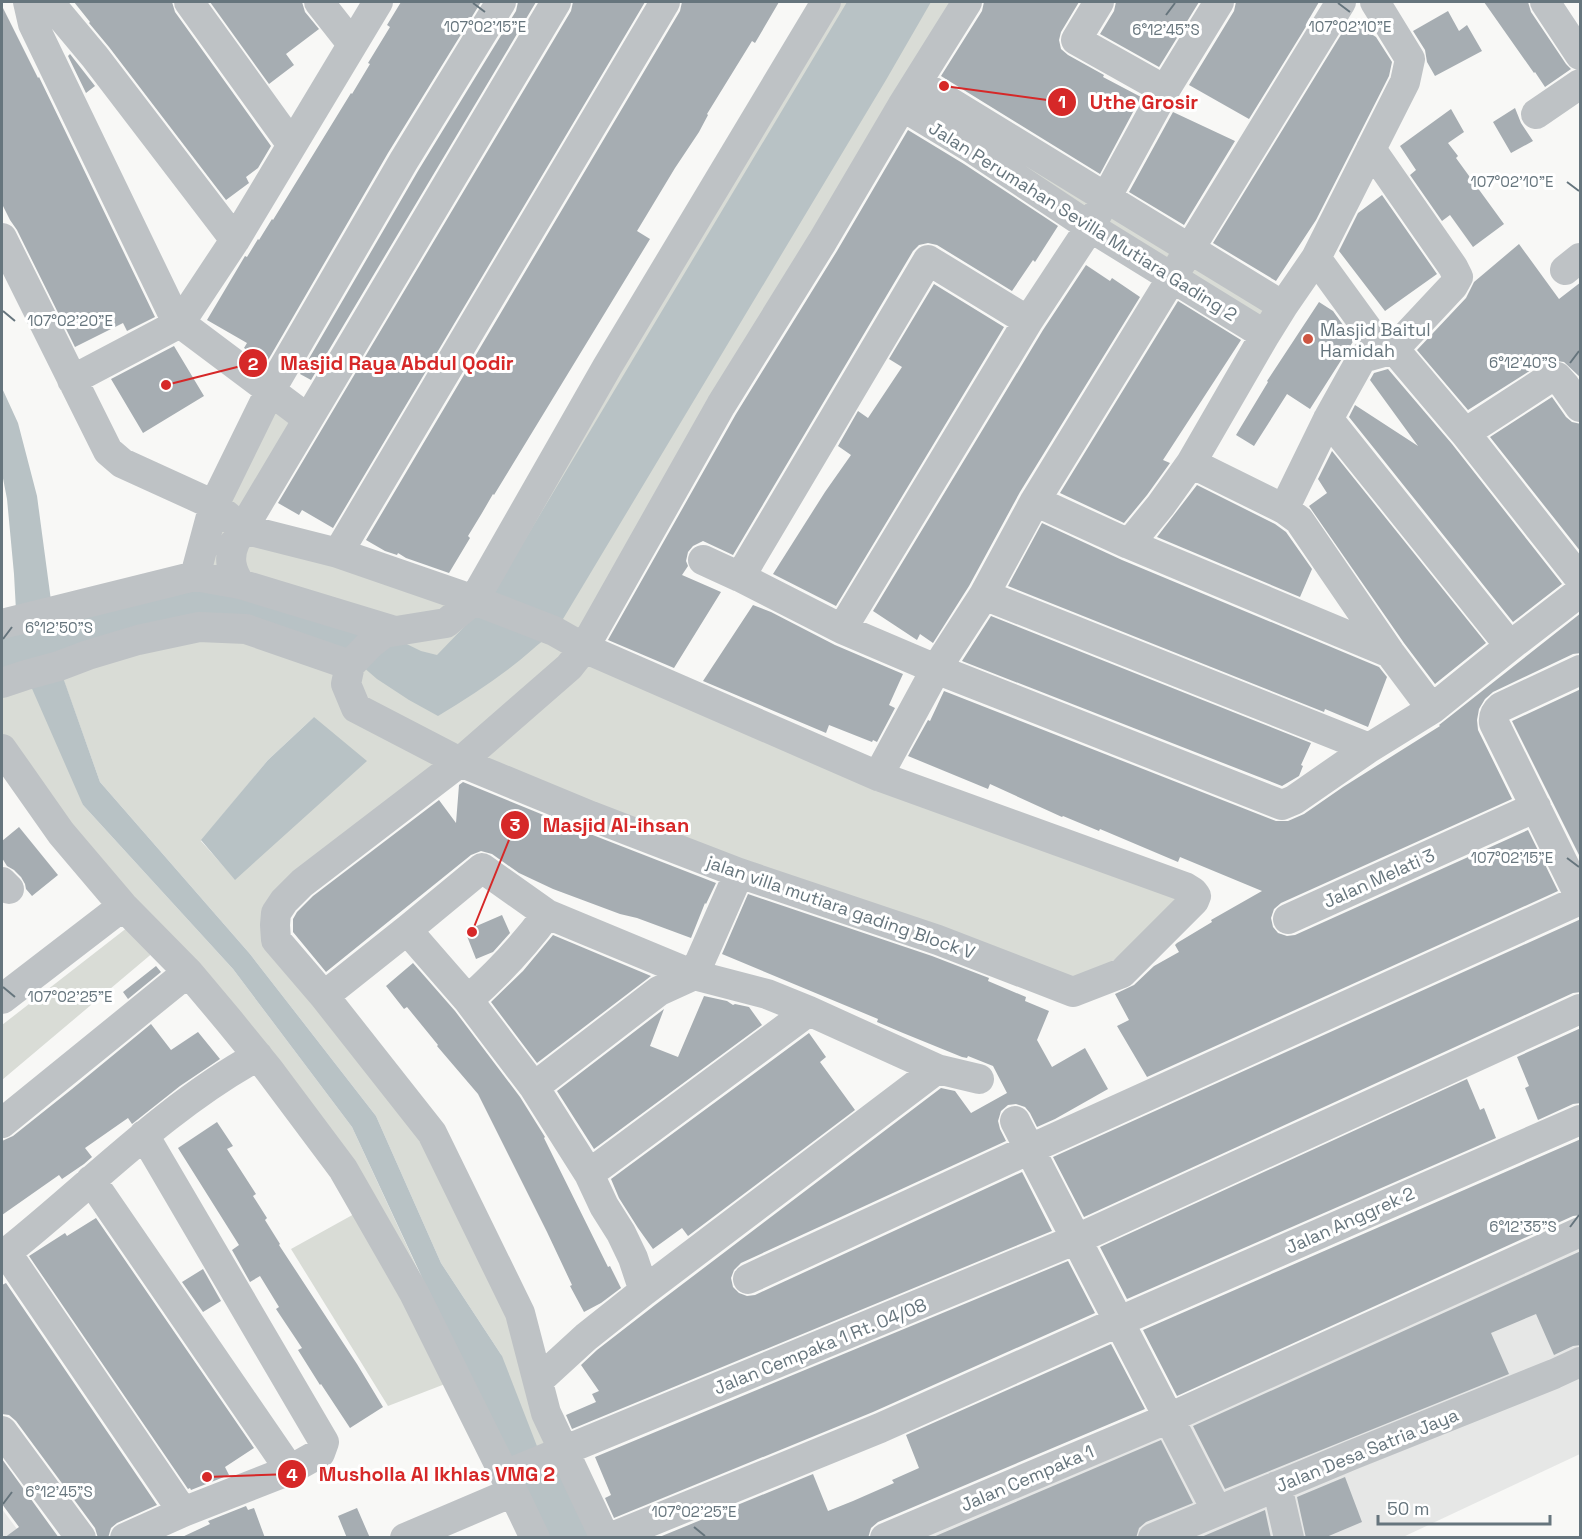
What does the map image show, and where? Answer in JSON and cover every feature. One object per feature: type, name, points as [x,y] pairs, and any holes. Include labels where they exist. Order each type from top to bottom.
[{"type":"street","points":[[28,2],[33,24],[166,302],[180,323],[308,419]]},
{"type":"street","points":[[49,2],[101,65],[236,240]]},
{"type":"street","points":[[189,2],[292,145]]},
{"type":"street","points":[[319,2],[352,44]]},
{"type":"street","points":[[72,380],[180,323],[236,240],[378,2]]},
{"type":"street","points":[[195,576],[214,505],[270,392],[404,162],[501,2]]},
{"type":"street","points":[[240,584],[232,572],[230,562],[232,549],[556,2]]},
{"type":"street","points":[[338,553],[665,2]]},
{"type":"street","points":[[14,679],[138,640],[199,627],[246,629],[350,665],[384,633],[446,623],[474,600],[607,367],[826,2]]},
{"type":"street","points":[[605,1538],[546,1413],[520,1313],[432,1133],[324,996],[276,940],[276,913],[284,901],[302,883],[460,762],[569,667],[584,648],[721,405],[967,2]]},
{"type":"street","points":[[1099,2],[1064,34],[1165,90]]},
{"type":"street","points":[[842,629],[1028,321],[1090,227],[1165,90],[1219,2]]},
{"type":"street","points":[[2,238],[108,451],[122,463],[214,505],[243,529],[338,553],[474,600],[554,631],[584,648],[878,776],[936,669],[984,595],[1035,501],[1341,2]]},
{"type":"street","points":[[1129,544],[1191,464],[1264,335],[1316,258],[1405,82],[1410,59],[1375,2]]},
{"type":"street","points":[[1545,2],[1581,55]]},
{"type":"street","points":[[1536,114],[1581,84]]},
{"type":"street","points":[[909,94],[982,139],[1106,198],[1283,306]]},
{"type":"street","name":"Jalan Perumahan Sevilla Mutiara Gading 2","points":[[982,139],[1090,227],[1264,335]]},
{"type":"street","points":[[1284,509],[1328,419],[1362,357],[1394,349],[1453,286],[1458,277],[1371,149]]},
{"type":"street","points":[[404,162],[446,186]]},
{"type":"street","points":[[1316,258],[1377,342],[1394,349],[1465,432],[1581,579]]},
{"type":"street","points":[[740,577],[928,260],[1028,321]]},
{"type":"street","points":[[1465,432],[1551,377],[1557,377],[1581,407]]},
{"type":"street","points":[[1328,419],[1510,646]]},
{"type":"street","points":[[1191,464],[1284,509],[1299,520],[1432,709]]},
{"type":"street","points":[[1035,501],[1129,544],[1390,652]]},
{"type":"street","points":[[702,560],[842,629],[936,669],[1282,805],[1294,800],[1369,748],[1432,709],[1581,592]]},
{"type":"street","points":[[2,624],[195,576],[240,584],[395,631]]},
{"type":"street","points":[[984,595],[1369,748]]},
{"type":"street","name":"jalan villa mutiara gading Block V","points":[[350,665],[346,684],[356,708],[460,762],[739,873],[938,940],[1073,992],[1122,973],[1194,901],[1196,896],[1185,887],[1156,876],[878,776]]},
{"type":"street","points":[[748,1279],[1581,899],[1494,723],[1494,714],[1501,707],[1581,670]]},
{"type":"street","points":[[2,749],[61,833],[123,906],[188,972],[258,1056],[343,1169],[414,1293],[535,1538]]},
{"type":"street","name":"Jalan Melati 3","points":[[1288,919],[1536,807]]},
{"type":"street","points":[[324,996],[482,868],[539,925],[694,975],[767,994],[937,1069],[979,1079]]},
{"type":"street","points":[[534,1087],[659,991],[694,975],[739,873]]},
{"type":"street","points":[[2,999],[123,906]]},
{"type":"street","points":[[479,991],[480,960],[539,925]]},
{"type":"street","points":[[407,930],[479,991],[534,1087],[589,1174],[633,1258],[644,1291]]},
{"type":"street","points":[[2,1123],[188,972]]},
{"type":"street","name":"Jalan Cempaka 1 Rt. 04/08","points":[[405,1538],[509,1484],[563,1452],[1077,1239],[1581,1009]]},
{"type":"street","points":[[589,1174],[809,1011]]},
{"type":"street","points":[[183,1512],[4,1254],[144,1135],[230,1071],[258,1056]]},
{"type":"street","points":[[538,1381],[586,1337],[644,1291],[937,1069]]},
{"type":"street","name":"Jalan Anggrek 2","points":[[610,1538],[880,1428],[1581,1120]]},
{"type":"street","points":[[1015,1121],[1217,1511]]},
{"type":"street","points":[[125,1538],[183,1512],[290,1470],[320,1453],[324,1442],[144,1135]]},
{"type":"street","points":[[91,1180],[290,1470]]},
{"type":"street","name":"Jalan Cempaka 1","points":[[885,1538],[1169,1418],[1581,1232]]},
{"type":"street","name":"Jalan Desa Satria Jaya","points":[[1156,1537],[1581,1362]]},
{"type":"street","points":[[2,1431],[81,1538]]},
{"type":"street","points":[[1276,1486],[1289,1538]]},
{"type":"shaded area","points":[[826,2],[967,2],[917,82],[1283,306],[1265,335],[902,106],[584,647],[1196,896],[1073,992],[460,762],[275,925],[432,1133],[605,1537],[458,1379],[388,1406],[291,1249],[365,1208],[161,946],[2,1080],[2,1025],[137,920],[2,749],[2,624],[195,576],[270,391],[308,419],[243,528],[474,600]],"holes":[[[59,667],[100,782],[250,954],[376,1116],[441,1263],[502,1356],[420,1274],[352,1127],[233,969],[83,805]],[[314,717],[235,879],[201,841],[268,760]]]},
{"type":"shaded area","points":[[847,2],[931,2],[560,624],[522,659],[487,685],[438,716],[377,679],[355,660],[247,621],[59,666],[100,782],[250,954],[376,1116],[441,1263],[502,1356],[542,1459],[563,1452],[605,1537],[540,1537],[487,1417],[352,1127],[233,969],[83,805],[26,675],[2,669],[2,635],[17,629],[7,499],[2,473],[2,388],[18,423],[37,496],[54,623],[197,587],[384,633],[421,651],[437,655],[465,626],[496,588]]},
{"type":"shaded area","points":[[314,717],[367,761],[235,880],[201,840],[268,760]]},
{"type":"shaded area","points":[[1580,1232],[1580,1454],[1403,1537],[885,1538]]},
{"type":"shaded area","points":[[2,1509],[23,1537],[2,1537]]},
{"type":"building","points":[[74,2],[172,2],[175,12],[271,146],[258,168],[246,177],[249,183],[226,200]]},
{"type":"building","points":[[210,2],[302,2],[305,12],[319,29],[286,54],[294,65],[269,84]]},
{"type":"building","points":[[401,2],[481,2],[388,153],[267,362],[244,348],[247,343],[207,320],[245,256],[247,257],[273,220],[352,94],[390,27],[387,25]]},
{"type":"building","points":[[518,2],[536,2],[311,380],[300,374],[418,171],[516,11]]},
{"type":"building","points":[[573,2],[645,2],[333,528],[302,510],[299,515],[278,503],[571,11]]},
{"type":"building","points":[[682,2],[779,2],[755,43],[752,41],[637,231],[650,239],[493,494],[449,573],[398,553],[397,555],[385,551],[366,540],[680,11]]},
{"type":"building","points":[[984,2],[1079,2],[1061,32],[1059,40],[1061,49],[1104,75],[1103,77],[1141,97],[1100,174],[941,76],[982,11]]},
{"type":"building","points":[[1116,2],[1199,2],[1159,67],[1100,34],[1114,11]]},
{"type":"building","points":[[1236,2],[1319,2],[1249,119],[1189,85],[1234,11]]},
{"type":"building","points":[[1484,2],[1528,2],[1531,12],[1571,69],[1545,87]]},
{"type":"building","points":[[2,6],[39,77],[155,317],[127,331],[123,323],[75,347],[2,204]]},
{"type":"building","points":[[1448,11],[1459,31],[1467,25],[1482,51],[1435,76],[1427,62],[1425,50],[1413,31]]},
{"type":"building","points":[[1350,20],[1376,37],[1392,62],[1389,76],[1316,220],[1276,281],[1213,243]]},
{"type":"building","points":[[70,54],[95,86],[86,93],[68,56]]},
{"type":"building","points":[[1515,108],[1521,123],[1533,141],[1511,153],[1493,122]]},
{"type":"building","points":[[1451,109],[1464,132],[1448,143],[1458,156],[1456,158],[1504,224],[1473,247],[1450,215],[1442,221],[1410,175],[1416,170],[1400,146]]},
{"type":"building","points":[[1173,112],[1235,141],[1184,225],[1129,192]]},
{"type":"building","points":[[908,130],[1058,226],[1035,262],[1033,260],[1012,291],[937,245],[928,243],[919,245],[913,251],[733,555],[703,541],[693,546],[688,552],[686,561],[688,566],[682,575],[721,592],[674,668],[608,640],[736,414],[837,251]]},
{"type":"building","points":[[1382,195],[1437,274],[1385,311],[1339,251],[1358,213]]},
{"type":"building","points":[[1519,244],[1559,299],[1581,282],[1581,378],[1564,362],[1550,360],[1468,410],[1417,350],[1466,298],[1474,282]]},
{"type":"building","points":[[1086,265],[1110,281],[1112,278],[1140,297],[1020,492],[969,586],[933,643],[920,634],[917,640],[873,611],[1043,330]]},
{"type":"building","points":[[934,284],[1004,327],[836,606],[773,574],[851,455],[838,446],[858,411],[868,418],[902,367],[889,359]]},
{"type":"building","points":[[1178,301],[1241,340],[1163,460],[1170,463],[1124,523],[1060,493]]},
{"type":"building","points":[[1319,302],[1333,311],[1354,340],[1310,409],[1287,394],[1254,446],[1236,435],[1267,381]]},
{"type":"building","points":[[174,346],[204,396],[143,433],[111,379]]},
{"type":"building","points":[[1388,369],[1452,444],[1562,584],[1513,622],[1349,417],[1355,405],[1418,446],[1370,380],[1374,373]]},
{"type":"building","points":[[1552,397],[1566,417],[1572,422],[1581,424],[1581,552],[1490,437]]},
{"type":"building","points":[[1332,451],[1486,643],[1435,684],[1309,506],[1327,493],[1318,479]]},
{"type":"building","points":[[1197,485],[1275,524],[1286,532],[1312,569],[1300,597],[1157,537]]},
{"type":"building","points":[[1042,523],[1122,560],[1379,667],[1387,677],[1368,727],[1325,709],[1324,712],[1008,586]]},
{"type":"building","points":[[753,605],[835,645],[903,674],[889,705],[895,708],[877,742],[829,725],[826,733],[703,681]]},
{"type":"building","points":[[1581,613],[1581,653],[1573,654],[1493,692],[1479,709],[1478,730],[1512,799],[1281,903],[1274,909],[1271,918],[1273,927],[1278,933],[1287,936],[1295,935],[1528,830],[1558,891],[1147,1077],[1117,1026],[1129,1020],[1115,994],[1134,985],[1154,966],[1179,952],[1175,945],[1177,943],[1212,922],[1211,920],[1262,891],[1180,857],[1178,862],[1100,829],[1099,831],[1062,817],[990,784],[988,789],[908,756],[928,720],[930,721],[944,691],[1276,821],[1288,821],[1304,814],[1440,726]]},
{"type":"building","points":[[991,616],[1311,743],[1301,765],[1303,766],[1299,776],[1282,786],[962,661]]},
{"type":"building","points":[[1581,689],[1581,859],[1512,721]]},
{"type":"building","points":[[463,782],[716,883],[691,938],[553,889],[519,873],[492,854],[481,851],[471,855],[326,972],[293,932],[293,919],[297,912],[313,896],[439,800],[456,823],[459,785]]},
{"type":"building","points":[[19,827],[58,875],[32,896],[21,877],[7,866],[2,858],[2,841]]},
{"type":"building","points":[[748,894],[932,956],[989,978],[988,981],[1026,997],[1025,1001],[1049,1011],[1037,1040],[1052,1067],[1085,1048],[1108,1089],[1037,1127],[1025,1107],[1016,1104],[1008,1105],[1001,1111],[998,1121],[1006,1141],[741,1263],[734,1270],[731,1278],[733,1287],[739,1293],[747,1296],[755,1295],[1022,1172],[1052,1231],[572,1429],[566,1415],[596,1402],[592,1394],[599,1391],[581,1365],[655,1305],[941,1088],[955,1091],[971,1113],[1007,1093],[993,1066],[968,1056],[967,1058],[962,1057],[903,1033],[877,1022],[878,1019],[722,954]]},
{"type":"building","points":[[502,915],[510,933],[493,952],[476,959],[465,931]]},
{"type":"building","points":[[1581,919],[1581,992],[1573,993],[1084,1217],[1053,1157]]},
{"type":"building","points":[[553,935],[651,976],[537,1063],[491,1002],[523,971]]},
{"type":"building","points":[[413,963],[455,1011],[520,1097],[545,1137],[608,1267],[610,1266],[621,1288],[584,1312],[478,1094],[407,1007],[404,1009],[386,986]]},
{"type":"building","points":[[156,966],[161,972],[128,999],[123,992]]},
{"type":"building","points":[[704,996],[727,1001],[733,1005],[749,1007],[762,1025],[594,1149],[557,1091],[664,1009],[650,1046],[678,1057]]},
{"type":"building","points":[[151,1024],[171,1050],[198,1032],[220,1059],[180,1086],[132,1124],[128,1118],[85,1148],[92,1157],[84,1164],[62,1179],[59,1175],[2,1215],[2,1141],[13,1136]]},
{"type":"building","points":[[1581,1028],[1581,1103],[1573,1104],[1538,1120],[1525,1088],[1529,1086],[1517,1057]]},
{"type":"building","points":[[809,1033],[826,1057],[820,1062],[855,1110],[688,1236],[682,1228],[653,1249],[619,1198],[611,1179]]},
{"type":"building","points":[[1467,1079],[1480,1110],[1484,1108],[1496,1138],[1127,1299],[1100,1247]]},
{"type":"building","points":[[217,1122],[233,1146],[227,1149],[256,1194],[253,1196],[267,1218],[265,1220],[279,1245],[383,1407],[350,1428],[298,1350],[302,1348],[276,1309],[279,1307],[260,1276],[250,1282],[232,1250],[239,1245],[178,1148]]},
{"type":"building","points":[[1581,1139],[1581,1215],[1573,1216],[1177,1396],[1143,1330]]},
{"type":"building","points":[[96,1218],[254,1448],[225,1467],[229,1475],[191,1490],[188,1489],[29,1256],[65,1233],[67,1236]]},
{"type":"building","points":[[1581,1251],[1581,1345],[1573,1346],[1554,1355],[1536,1314],[1491,1333],[1509,1374],[1225,1489],[1193,1426]]},
{"type":"building","points":[[1068,1261],[1095,1313],[873,1412],[614,1518],[605,1498],[611,1495],[595,1457]]},
{"type":"building","points":[[203,1269],[221,1301],[203,1312],[182,1282]]},
{"type":"building","points":[[6,1283],[157,1505],[117,1523],[111,1528],[108,1538],[98,1538],[95,1528],[16,1421],[9,1415],[2,1414],[2,1285]]},
{"type":"building","points":[[1111,1344],[1145,1409],[878,1522],[871,1528],[868,1538],[657,1538],[813,1474],[828,1511],[853,1501],[894,1483],[892,1480],[919,1468],[906,1435]]},
{"type":"building","points":[[1161,1440],[1193,1503],[1146,1522],[1139,1528],[1136,1538],[931,1538]]},
{"type":"building","points":[[2,1459],[59,1538],[4,1538],[19,1527],[2,1504]]},
{"type":"building","points":[[1345,1477],[1362,1522],[1324,1538],[1306,1538],[1297,1497]]},
{"type":"building","points":[[246,1506],[248,1510],[254,1508],[265,1538],[180,1538],[210,1524],[208,1521]]},
{"type":"building","points":[[357,1508],[370,1538],[347,1538],[338,1516]]},
{"type":"building","points":[[1265,1510],[1271,1538],[1199,1538]]},
{"type":"place","name":"Uthe Grosir","points":[[944,86]]},
{"type":"place","name":"Masjid Baitul Hamidah","points":[[1308,339]]},
{"type":"place","name":"Masjid Raya Abdul Qodir","points":[[166,385]]},
{"type":"place","name":"Masjid Al-ihsan","points":[[472,932]]},
{"type":"place","name":"Musholla Al Ikhlas VMG 2","points":[[207,1477]]}]
